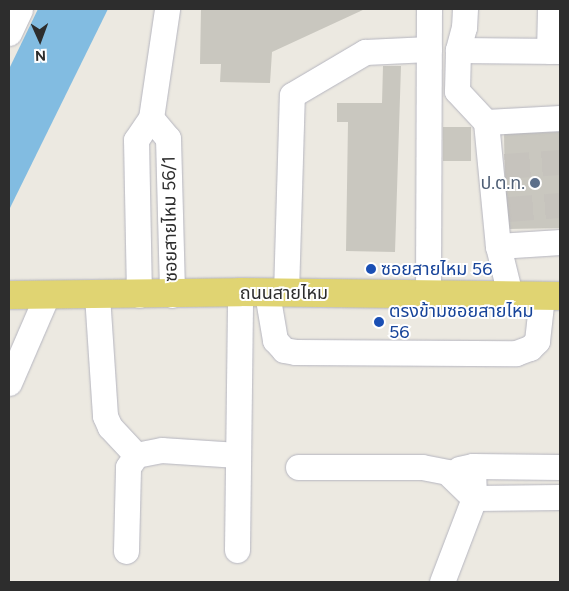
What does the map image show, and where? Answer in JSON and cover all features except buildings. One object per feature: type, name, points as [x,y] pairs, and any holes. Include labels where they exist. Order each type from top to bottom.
[{"type":"main road","name":"ถนนสายไหม","points":[[9,295],[172,295],[240,292],[551,296]]},
{"type":"street","points":[[9,33],[20,9]]},
{"type":"street","name":"ซอยสายไหม 56/1","points":[[139,295],[136,140],[151,118],[166,9]]},
{"type":"street","points":[[428,294],[429,9]]},
{"type":"street","points":[[453,9],[453,33],[458,50]]},
{"type":"street","points":[[465,9],[464,27],[458,50],[458,91],[486,122],[498,167],[501,209],[498,246],[510,295]]},
{"type":"street","points":[[458,50],[555,51],[550,9]]},
{"type":"street","points":[[429,49],[365,52],[292,95],[275,340],[284,350],[295,352],[516,353],[530,348],[537,341],[551,296]]},
{"type":"street","name":"ซอยสายไหม 56/1","points":[[151,118],[168,138],[172,295]]},
{"type":"street","points":[[486,122],[560,118]]},
{"type":"street","points":[[498,246],[560,242]]},
{"type":"street","points":[[237,550],[240,292]]},
{"type":"street","points":[[9,383],[47,295]]},
{"type":"street","points":[[97,295],[105,416],[110,427],[136,455]]},
{"type":"street","points":[[126,551],[128,467],[136,455],[162,450],[237,455]]},
{"type":"street","points":[[442,582],[474,498],[474,466]]},
{"type":"street","points":[[298,467],[422,467],[446,472],[474,466],[560,467]]},
{"type":"street","points":[[446,472],[474,498],[560,497]]},
{"type":"water","points":[[38,9],[108,9],[9,210],[9,69]]},
{"type":"tunnel","points":[[505,166],[560,162]]},
{"type":"tunnel","points":[[508,209],[560,205]]},
{"type":"place","name":"ป.ต.ท.","points":[[535,183]]},
{"type":"place","name":"ซอยสายไหม 56","points":[[371,269]]},
{"type":"place","name":"ตรงข้ามซอยสายไหม 56","points":[[379,322]]}]
